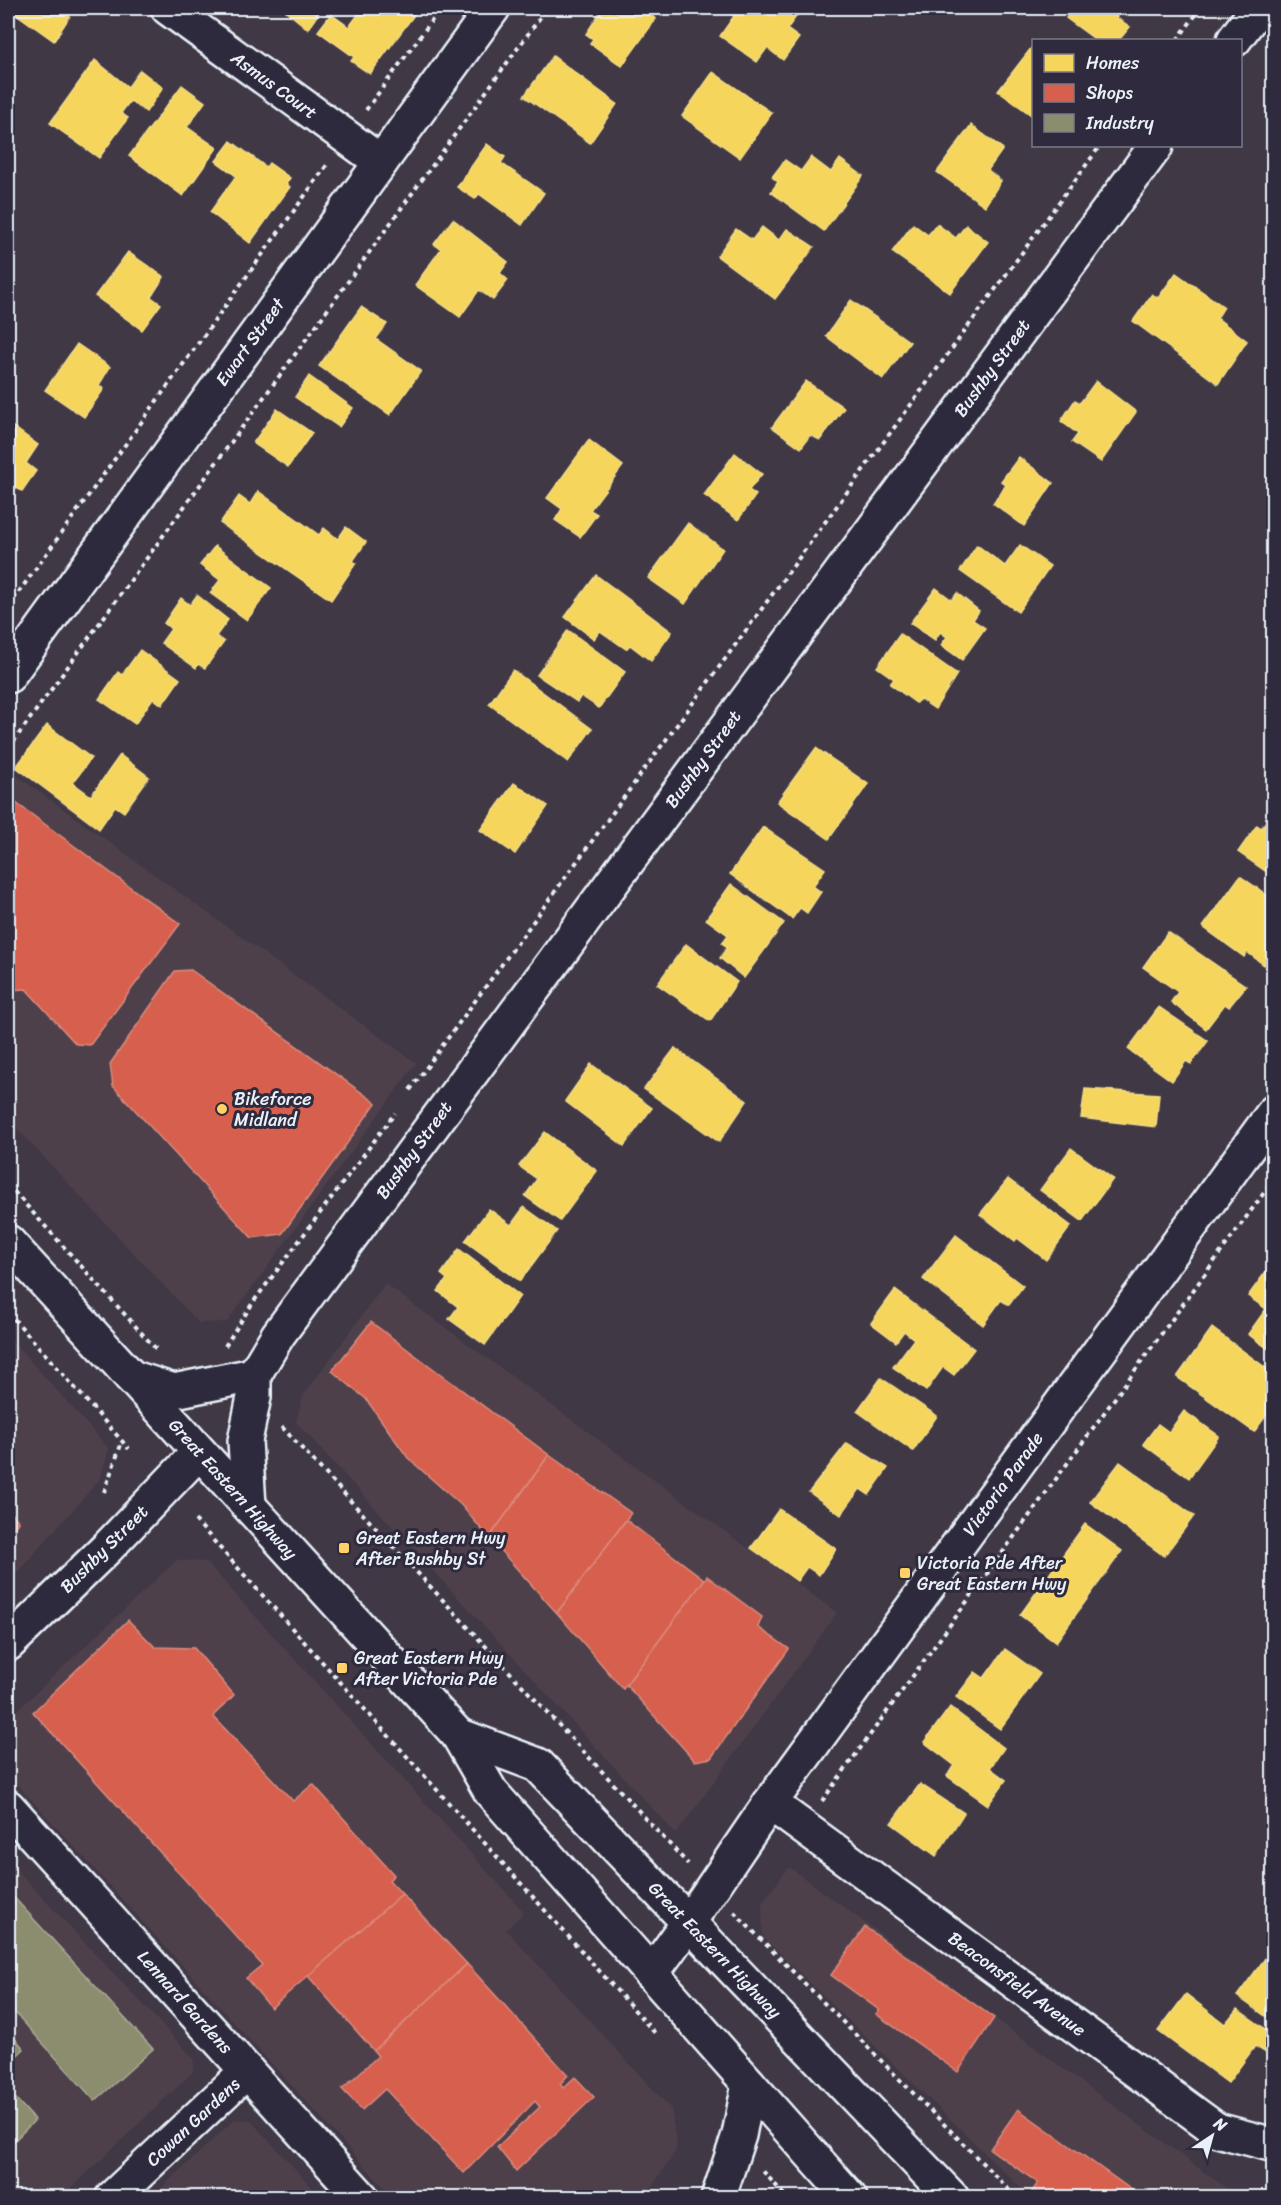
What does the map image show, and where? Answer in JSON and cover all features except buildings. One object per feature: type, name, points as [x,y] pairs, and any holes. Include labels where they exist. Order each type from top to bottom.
[{"type":"main road","name":"Asmus Court","points":[[168,8],[381,162]]},
{"type":"main road","name":"Ewart Street","points":[[8,676],[493,8]]},
{"type":"main road","points":[[1235,39],[1258,8]]},
{"type":"main road","name":"Bushby Street","points":[[249,1506],[245,1441],[254,1386],[281,1330],[1155,147]]},
{"type":"main road","name":"Victoria Parade","points":[[651,1974],[689,1924],[710,1888],[770,1803],[1274,1112]]},
{"type":"main road","name":"Great Eastern Highway","points":[[8,1242],[458,1736],[491,1792],[850,2198]]},
{"type":"main road","points":[[131,1377],[174,1391],[216,1385],[254,1386]]},
{"type":"main road","name":"Bushby Street","points":[[8,1644],[106,1549],[199,1452]]},
{"type":"main road","name":"Great Eastern Highway","points":[[458,1736],[538,1765],[952,2198]]},
{"type":"main road","name":"Beaconsfield Avenue","points":[[770,1803],[1217,2130],[1274,2145]]},
{"type":"main road","name":"Lennard Gardens","points":[[8,1807],[362,2198]]},
{"type":"main road","name":"Cowan Gardens","points":[[112,2198],[247,2072]]},
{"type":"main road","points":[[718,2198],[739,2135],[749,2084]]},
{"type":"main road","points":[[900,2143],[962,2198]]},
{"type":"path","points":[[364,114],[441,8]]},
{"type":"path","points":[[8,749],[547,8]]},
{"type":"path","points":[[1178,39],[1201,8]]},
{"type":"path","points":[[410,1090],[1099,147]]},
{"type":"path","points":[[8,607],[329,162]]},
{"type":"path","points":[[218,1356],[254,1301],[395,1113]]},
{"type":"path","points":[[816,1809],[1274,1179]]},
{"type":"path","points":[[8,1185],[160,1353]]},
{"type":"path","points":[[8,1312],[129,1449]]},
{"type":"path","points":[[254,1386],[710,1888],[1017,2198]]},
{"type":"path","points":[[104,1492],[122,1442]]},
{"type":"path","points":[[195,1520],[658,2036]]},
{"type":"shaded area","points":[[9,770],[416,1063],[227,1322],[199,1323],[8,1119]]},
{"type":"shaded area","points":[[385,1284],[837,1613],[676,1834],[296,1422],[303,1396]]},
{"type":"shaded area","points":[[8,1336],[109,1449],[100,1479],[8,1583]]},
{"type":"shaded area","points":[[177,1560],[206,1562],[524,1912],[506,1930],[671,2109],[677,2149],[645,2197],[393,2197],[8,1774],[8,1719]]},
{"type":"shaded area","points":[[8,1861],[194,2059],[193,2072],[62,2197],[8,2197]]},
{"type":"shaded area","points":[[789,1867],[1238,2197],[1032,2197],[1027,2194],[763,1937],[762,1903]]},
{"type":"shaded area","points":[[235,2119],[250,2120],[321,2197],[152,2197]]},
{"type":"place","name":"Bikeforce Midland","points":[[222,1109]]},
{"type":"place","name":"Great Eastern Hwy After Bushby St","points":[[344,1548]]},
{"type":"place","name":"Victoria Pde After Great Eastern Hwy","points":[[905,1573]]},
{"type":"place","name":"Great Eastern Hwy After Victoria Pde","points":[[342,1668]]}]
